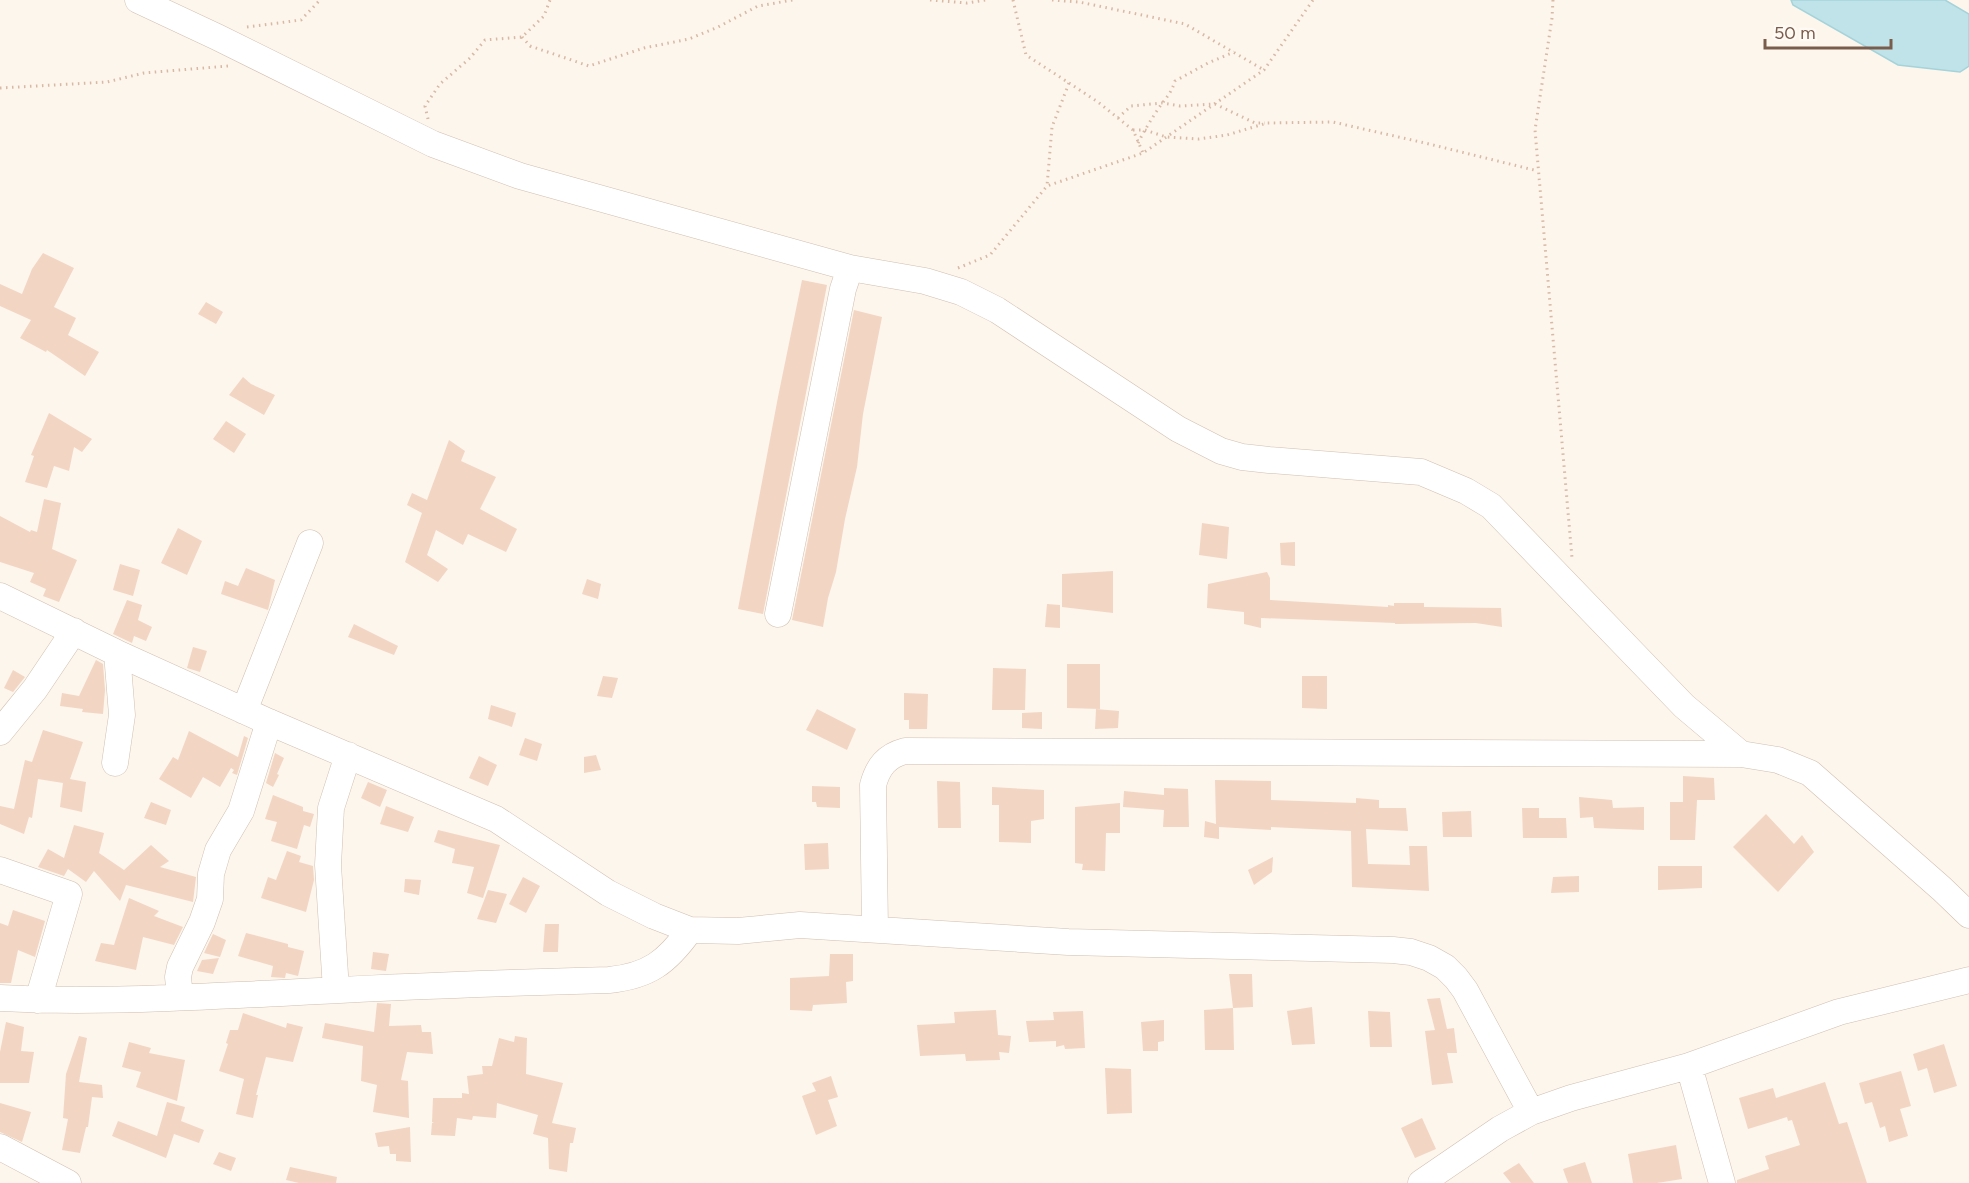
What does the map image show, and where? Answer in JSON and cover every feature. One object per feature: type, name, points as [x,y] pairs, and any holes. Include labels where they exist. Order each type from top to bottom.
[{"type":"street","points":[[138,0],[433,144],[520,176],[850,268],[925,281],[961,292],[997,310],[1178,429],[1221,451],[1260,459],[1421,472],[1466,491],[1491,506],[1684,706],[1741,754]]},
{"type":"street","points":[[778,614],[843,289],[850,268]]},
{"type":"street","points":[[244,711],[310,543]]},
{"type":"street","points":[[0,596],[244,711],[496,819],[510,826],[608,893],[654,916],[690,930],[738,931],[800,925],[1068,942],[1411,952],[1445,967],[1456,978],[1465,990],[1531,1112]]},
{"type":"street","points":[[0,732],[35,689],[74,632]]},
{"type":"street","points":[[115,763],[122,715],[117,653]]},
{"type":"street","points":[[180,997],[178,977],[180,967],[205,914],[210,899],[211,874],[218,850],[241,811],[269,722]]},
{"type":"street","points":[[874,929],[873,785],[883,763],[892,754],[905,751],[1741,754],[1778,760],[1810,773],[1934,881],[1969,915]]},
{"type":"street","points":[[336,990],[328,865],[331,808],[348,755]]},
{"type":"street","points":[[0,870],[69,894],[38,1000]]},
{"type":"street","points":[[0,998],[38,1000],[180,997],[629,978],[646,972],[663,962],[690,930]]},
{"type":"street","points":[[1421,1183],[1500,1129],[1531,1112],[1570,1098],[1689,1066],[1839,1012],[1969,980]]},
{"type":"street","points":[[1689,1066],[1722,1183]]},
{"type":"street","points":[[0,1147],[68,1183]]},
{"type":"path","points":[[217,37],[241,28],[301,20],[320,0]]},
{"type":"path","points":[[433,144],[425,106],[440,84],[470,58],[485,40],[522,37],[544,16],[550,0]]},
{"type":"path","points":[[522,37],[530,46],[589,66],[644,48],[689,39],[758,6],[793,0]]},
{"type":"path","points":[[930,0],[967,3],[986,0]]},
{"type":"path","points":[[1013,0],[1026,55],[1118,118],[1132,130],[1143,153]]},
{"type":"path","points":[[1052,0],[1102,6],[1185,24],[1264,70]]},
{"type":"path","points":[[958,268],[990,255],[1047,186],[1143,153],[1264,70],[1313,0]]},
{"type":"path","points":[[1552,0],[1552,18],[1535,130],[1572,558]]},
{"type":"path","points":[[1138,143],[1162,104],[1172,94],[1175,81],[1234,52]]},
{"type":"path","points":[[0,88],[106,82],[144,73],[235,65]]},
{"type":"path","points":[[1047,186],[1052,127],[1069,83]]},
{"type":"path","points":[[1118,118],[1131,106],[1215,104],[1256,123],[1333,122],[1538,171]]},
{"type":"path","points":[[1132,130],[1145,130],[1166,137],[1199,139],[1227,135],[1267,123]]},
{"type":"water","points":[[1791,0],[1945,0],[1969,14],[1969,66],[1960,72],[1898,65],[1793,5]]},
{"type":"building","points":[[43,253],[74,268],[54,307],[76,318],[68,335],[99,352],[85,376],[47,350],[46,352],[20,338],[31,320],[0,306],[0,284],[22,294],[32,269]]},
{"type":"building","points":[[802,280],[827,285],[763,614],[738,609]]},
{"type":"building","points":[[206,302],[223,312],[216,324],[198,314]]},
{"type":"building","points":[[854,310],[882,317],[863,414],[857,467],[823,627],[792,620]]},
{"type":"building","points":[[243,377],[251,384],[275,395],[264,415],[229,395]]},
{"type":"building","points":[[49,413],[92,439],[82,452],[74,447],[69,471],[54,466],[47,488],[25,482],[34,456],[31,455]]},
{"type":"building","points":[[226,421],[246,434],[234,453],[213,439]]},
{"type":"building","points":[[449,440],[465,451],[461,461],[496,477],[480,509],[517,529],[506,552],[468,534],[463,545],[436,530],[427,555],[448,569],[438,582],[405,562],[422,513],[407,505],[412,493],[427,500]]},
{"type":"building","points":[[44,499],[61,503],[52,549],[77,560],[59,602],[43,596],[46,589],[30,582],[34,573],[0,562],[0,516],[30,532],[31,530],[37,532]]},
{"type":"building","points":[[1202,523],[1229,527],[1227,559],[1199,555]]},
{"type":"building","points":[[178,528],[202,541],[187,575],[161,563]]},
{"type":"building","points":[[1295,542],[1295,566],[1281,565],[1280,543]]},
{"type":"building","points":[[120,564],[140,570],[133,596],[113,590]]},
{"type":"building","points":[[246,568],[275,580],[268,610],[221,594],[225,581],[238,586]]},
{"type":"building","points":[[1113,571],[1113,613],[1062,607],[1062,574]]},
{"type":"building","points":[[1267,572],[1270,578],[1270,600],[1388,607],[1388,605],[1394,606],[1394,603],[1424,603],[1424,607],[1501,608],[1502,627],[1476,623],[1395,624],[1261,618],[1261,628],[1244,624],[1244,612],[1207,608],[1208,584]]},
{"type":"building","points":[[587,579],[601,584],[598,599],[582,594]]},
{"type":"building","points":[[127,600],[142,605],[138,620],[152,627],[146,641],[134,636],[132,643],[113,634]]},
{"type":"building","points":[[1047,604],[1060,605],[1060,628],[1045,627]]},
{"type":"building","points":[[354,624],[398,646],[394,655],[348,637]]},
{"type":"building","points":[[193,647],[207,651],[200,672],[187,668]]},
{"type":"building","points":[[96,660],[103,664],[105,690],[103,714],[82,712],[83,709],[60,706],[62,693],[79,696]]},
{"type":"building","points":[[1067,664],[1100,664],[1100,709],[1067,708]]},
{"type":"building","points":[[993,668],[1026,669],[1025,710],[992,710]]},
{"type":"building","points":[[13,670],[25,677],[13,692],[4,688]]},
{"type":"building","points":[[603,676],[618,678],[612,698],[597,696]]},
{"type":"building","points":[[1302,676],[1327,676],[1327,709],[1302,708]]},
{"type":"building","points":[[904,693],[928,694],[927,729],[909,729],[909,720],[904,720]]},
{"type":"building","points":[[491,705],[516,713],[512,727],[488,719]]},
{"type":"building","points":[[817,709],[856,729],[847,750],[806,730]]},
{"type":"building","points":[[1096,709],[1119,711],[1118,728],[1095,729]]},
{"type":"building","points":[[1042,712],[1042,729],[1022,728],[1022,713]]},
{"type":"building","points":[[43,730],[83,742],[70,779],[86,782],[82,812],[60,807],[63,783],[38,779],[32,818],[29,817],[24,834],[0,824],[0,806],[14,809],[25,760],[32,762]]},
{"type":"building","points":[[189,731],[238,757],[244,736],[248,738],[237,775],[232,773],[234,770],[231,768],[220,787],[203,777],[191,798],[159,779],[173,757],[178,760]]},
{"type":"building","points":[[525,738],[542,744],[537,761],[519,755]]},
{"type":"building","points":[[275,753],[284,758],[273,787],[266,783]]},
{"type":"building","points":[[596,755],[601,770],[584,773],[584,757]]},
{"type":"building","points":[[479,756],[497,765],[488,786],[469,778]]},
{"type":"building","points":[[1683,776],[1714,778],[1715,800],[1697,800],[1695,840],[1670,840],[1670,802],[1683,802]]},
{"type":"building","points":[[1215,780],[1271,781],[1271,800],[1356,803],[1356,798],[1379,800],[1379,808],[1406,808],[1408,831],[1366,829],[1368,864],[1410,865],[1409,846],[1427,846],[1429,891],[1352,887],[1351,831],[1219,827],[1219,839],[1204,837],[1205,821],[1216,824]]},
{"type":"building","points":[[937,781],[960,782],[961,828],[938,828]]},
{"type":"building","points":[[368,782],[387,790],[380,807],[361,798]]},
{"type":"building","points":[[812,786],[840,787],[840,808],[817,807],[816,802],[812,802]]},
{"type":"building","points":[[992,787],[1044,790],[1044,819],[1031,821],[1031,843],[999,842],[999,805],[992,805]]},
{"type":"building","points":[[1164,788],[1188,789],[1189,827],[1163,827],[1164,810],[1123,807],[1124,791],[1164,795]]},
{"type":"building","points":[[273,795],[303,807],[303,811],[314,814],[310,827],[304,825],[297,849],[271,841],[277,822],[265,819]]},
{"type":"building","points":[[1579,797],[1612,800],[1613,808],[1644,807],[1644,830],[1594,828],[1593,817],[1580,818]]},
{"type":"building","points":[[151,802],[171,810],[166,825],[144,818]]},
{"type":"building","points":[[1120,803],[1120,833],[1106,833],[1105,871],[1082,870],[1083,864],[1075,863],[1075,807]]},
{"type":"building","points":[[386,806],[414,817],[408,832],[380,824]]},
{"type":"building","points":[[1522,808],[1539,808],[1539,818],[1566,818],[1567,838],[1523,838]]},
{"type":"building","points":[[1471,811],[1472,837],[1443,837],[1442,812]]},
{"type":"building","points":[[1766,814],[1794,844],[1802,835],[1814,852],[1778,892],[1733,847]]},
{"type":"building","points":[[74,825],[104,833],[99,853],[124,870],[151,845],[169,861],[160,867],[196,877],[193,902],[126,885],[120,901],[94,871],[86,882],[68,869],[64,876],[38,867],[48,849],[64,858]]},
{"type":"building","points":[[438,830],[500,845],[483,898],[467,893],[474,867],[452,863],[455,849],[434,842]]},
{"type":"building","points":[[828,843],[829,869],[805,870],[804,844]]},
{"type":"building","points":[[287,851],[301,856],[299,862],[313,866],[314,880],[306,912],[261,898],[268,877],[276,880]]},
{"type":"building","points":[[1273,857],[1272,872],[1254,885],[1248,870]]},
{"type":"building","points":[[1658,866],[1702,866],[1702,888],[1658,890]]},
{"type":"building","points":[[1579,876],[1579,892],[1551,893],[1553,877]]},
{"type":"building","points":[[523,877],[540,886],[526,913],[509,904]]},
{"type":"building","points":[[405,879],[421,880],[419,895],[404,892]]},
{"type":"building","points":[[488,890],[507,894],[496,923],[477,919]]},
{"type":"building","points":[[129,898],[159,911],[154,916],[183,927],[174,945],[143,937],[136,970],[95,961],[101,943],[114,945]]},
{"type":"building","points":[[13,910],[45,921],[35,957],[18,950],[11,983],[0,983],[0,923],[8,926]]},
{"type":"building","points":[[545,924],[559,924],[558,952],[543,952]]},
{"type":"building","points":[[246,933],[288,944],[288,947],[304,951],[298,976],[286,973],[285,978],[271,977],[273,966],[238,956]]},
{"type":"building","points":[[213,934],[226,940],[220,957],[204,953]]},
{"type":"building","points":[[373,952],[389,954],[386,971],[371,969]]},
{"type":"building","points":[[830,954],[853,954],[853,981],[846,982],[847,1003],[813,1005],[812,1011],[790,1010],[790,978],[829,976]]},
{"type":"building","points":[[219,958],[213,974],[197,971],[202,960]]},
{"type":"building","points":[[1229,974],[1252,974],[1253,1007],[1233,1008]]},
{"type":"building","points":[[1440,998],[1447,1029],[1454,1028],[1457,1053],[1447,1053],[1453,1083],[1432,1085],[1425,1031],[1435,1030],[1427,999]]},
{"type":"building","points":[[377,1003],[391,1004],[389,1026],[421,1025],[422,1032],[431,1032],[433,1054],[407,1052],[401,1080],[408,1081],[409,1118],[373,1112],[377,1085],[361,1081],[363,1046],[322,1038],[325,1023],[374,1032]]},
{"type":"building","points":[[1312,1007],[1315,1044],[1292,1045],[1287,1011]]},
{"type":"building","points":[[1233,1008],[1234,1050],[1205,1050],[1204,1010]]},
{"type":"building","points":[[996,1010],[998,1035],[1011,1036],[1009,1053],[999,1052],[1000,1060],[966,1061],[965,1054],[920,1056],[917,1025],[955,1023],[954,1012]]},
{"type":"building","points":[[1083,1011],[1085,1048],[1065,1049],[1064,1045],[1056,1047],[1056,1041],[1029,1042],[1026,1021],[1054,1020],[1053,1012]]},
{"type":"building","points":[[1368,1011],[1390,1012],[1392,1047],[1370,1047]]},
{"type":"building","points":[[243,1013],[286,1028],[287,1023],[303,1027],[293,1062],[266,1057],[256,1095],[258,1095],[253,1118],[236,1114],[244,1079],[219,1071],[230,1030],[238,1030]]},
{"type":"building","points":[[1164,1020],[1164,1041],[1158,1042],[1158,1051],[1143,1051],[1141,1022]]},
{"type":"building","points":[[6,1022],[24,1027],[21,1051],[34,1052],[29,1083],[0,1083],[0,1052]]},
{"type":"building","points":[[79,1036],[87,1038],[79,1082],[102,1085],[103,1098],[92,1097],[88,1127],[86,1127],[80,1153],[62,1150],[68,1119],[63,1118],[66,1074]]},
{"type":"building","points":[[515,1036],[527,1038],[526,1074],[563,1083],[552,1123],[576,1128],[573,1143],[570,1143],[567,1172],[549,1169],[548,1138],[533,1134],[538,1115],[497,1103],[496,1118],[473,1116],[472,1120],[457,1118],[455,1136],[431,1135],[434,1122],[432,1122],[433,1098],[462,1098],[462,1093],[469,1094],[467,1076],[483,1074],[482,1066],[492,1066],[499,1038],[514,1042]]},
{"type":"building","points":[[129,1042],[151,1048],[149,1053],[185,1060],[177,1101],[136,1087],[141,1072],[122,1067]]},
{"type":"building","points":[[1944,1044],[1957,1086],[1934,1093],[1927,1068],[1918,1071],[1913,1054]]},
{"type":"building","points":[[1105,1068],[1131,1069],[1132,1113],[1107,1114]]},
{"type":"building","points":[[1901,1071],[1911,1106],[1900,1109],[1908,1136],[1889,1142],[1885,1126],[1880,1128],[1872,1102],[1865,1104],[1859,1083]]},
{"type":"building","points":[[831,1076],[838,1097],[828,1100],[837,1126],[816,1135],[802,1096],[816,1091],[812,1083]]},
{"type":"building","points":[[1825,1082],[1839,1124],[1847,1122],[1867,1183],[1737,1183],[1737,1180],[1769,1169],[1765,1156],[1800,1145],[1792,1120],[1788,1121],[1787,1117],[1748,1129],[1739,1098],[1773,1088],[1776,1098]]},
{"type":"building","points":[[167,1102],[185,1107],[181,1121],[204,1130],[199,1143],[174,1134],[166,1158],[112,1136],[118,1121],[157,1136]]},
{"type":"building","points":[[0,1103],[31,1112],[22,1142],[0,1132]]},
{"type":"building","points":[[1422,1118],[1436,1149],[1415,1158],[1401,1128]]},
{"type":"building","points":[[410,1127],[411,1162],[396,1161],[396,1154],[390,1154],[389,1146],[378,1147],[375,1133]]},
{"type":"building","points":[[1676,1145],[1682,1179],[1657,1183],[1633,1183],[1628,1154]]},
{"type":"building","points":[[219,1152],[236,1158],[231,1171],[213,1164]]},
{"type":"building","points":[[1585,1162],[1592,1183],[1568,1183],[1563,1169]]},
{"type":"building","points":[[1519,1163],[1534,1183],[1511,1183],[1503,1173]]},
{"type":"building","points":[[290,1167],[337,1177],[336,1183],[299,1183],[286,1180]]}]
